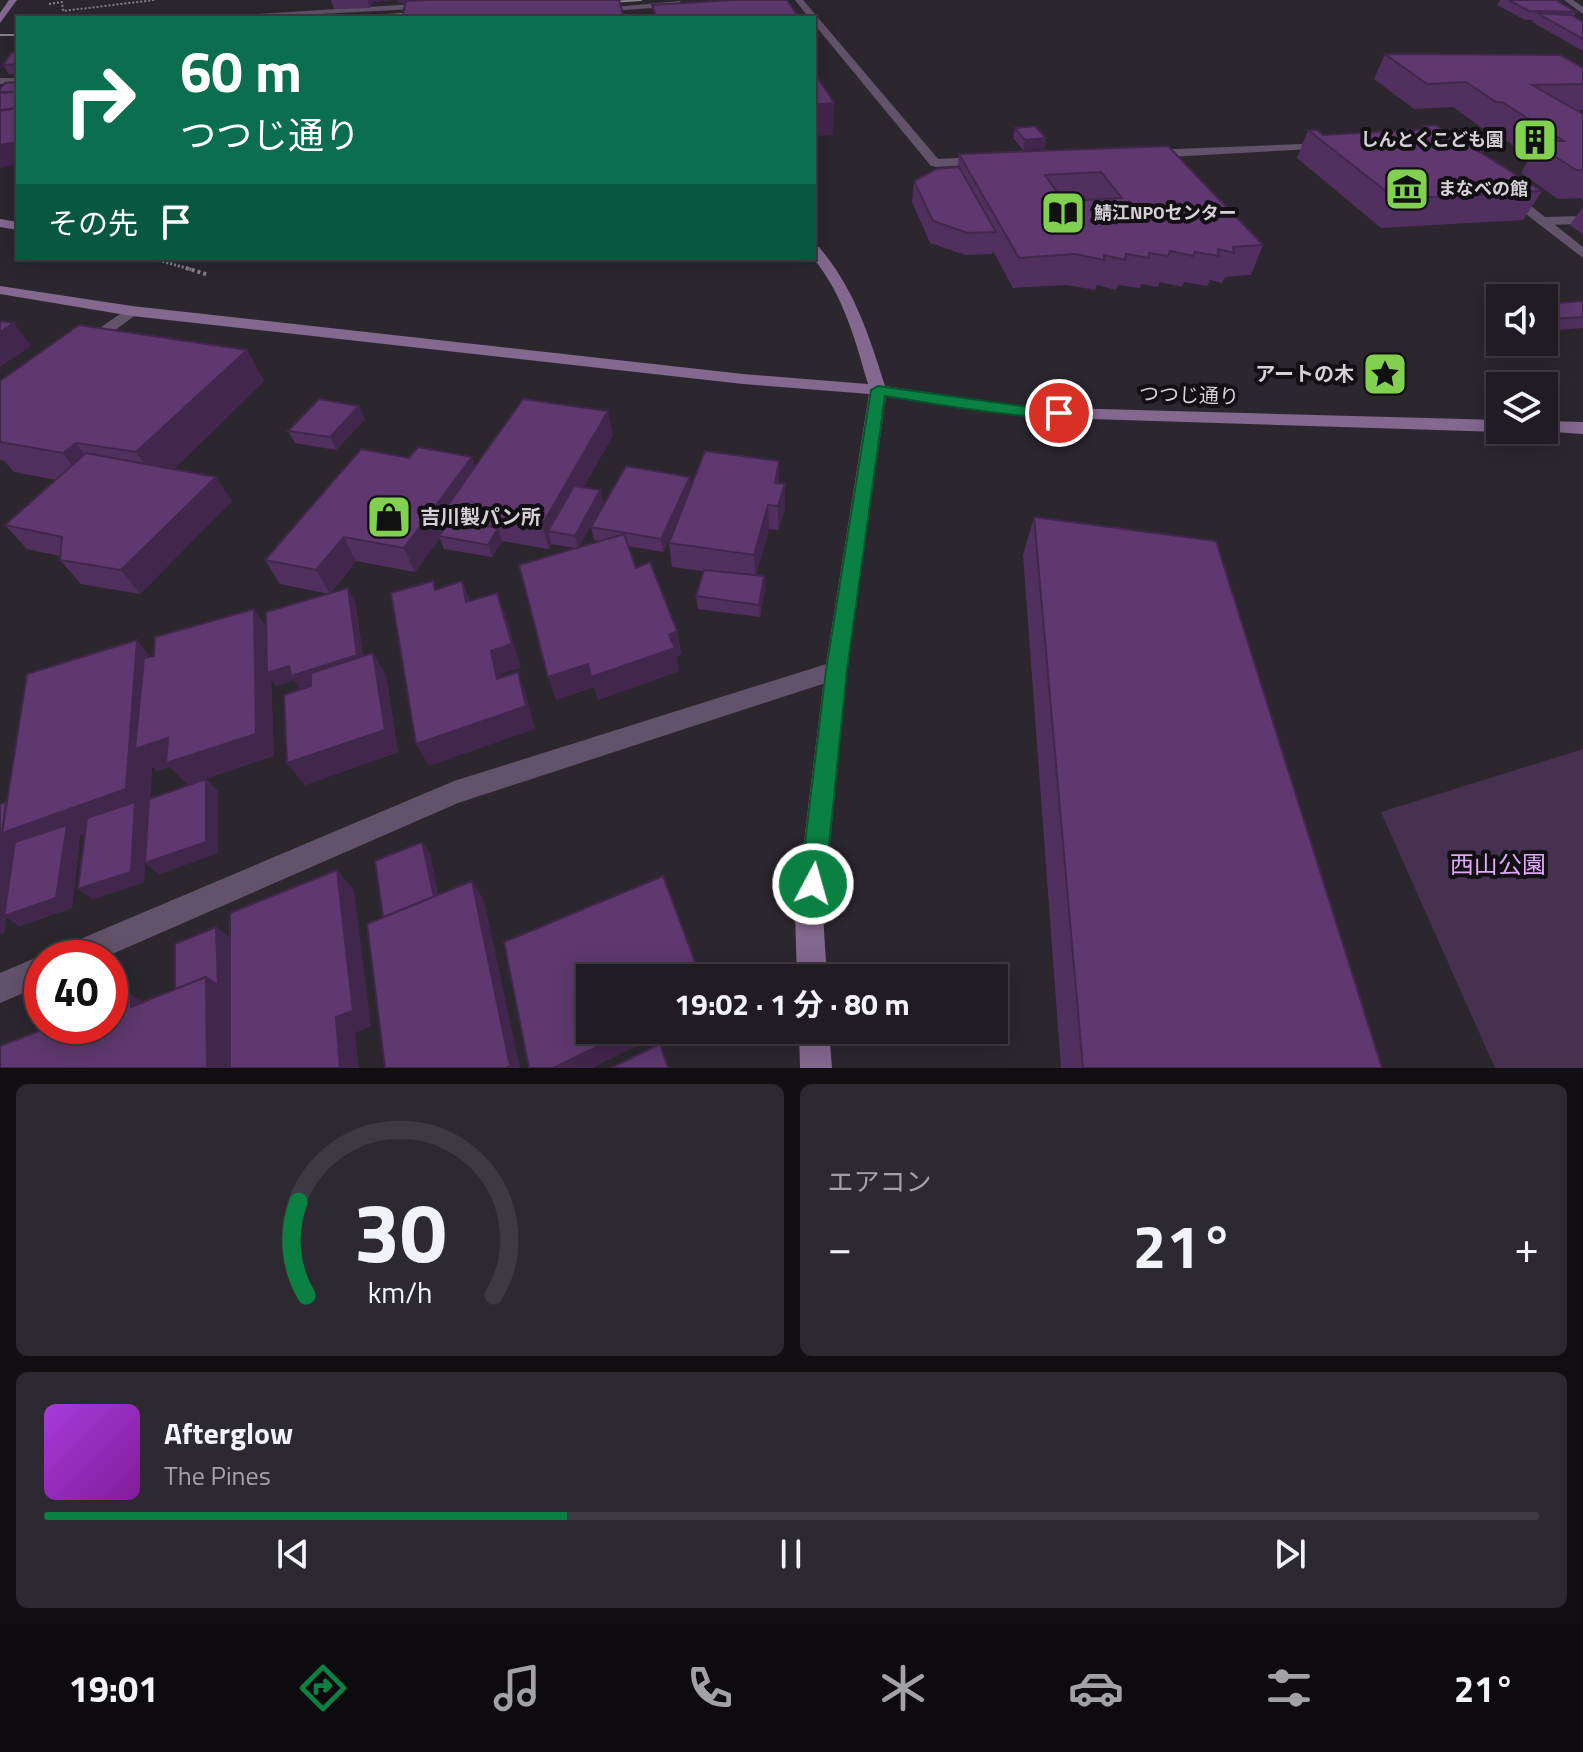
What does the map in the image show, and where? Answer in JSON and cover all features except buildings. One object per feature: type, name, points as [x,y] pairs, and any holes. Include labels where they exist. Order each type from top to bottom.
[{"type":"street","points":[[0,20],[13,0]]},
{"type":"street","points":[[799,0],[812,16]]},
{"type":"street","points":[[1570,2],[1583,1]]},
{"type":"street","points":[[1570,2],[1583,11]]},
{"type":"street","points":[[586,9],[693,3]]},
{"type":"street","points":[[231,16],[446,5]]},
{"type":"street","points":[[816,20],[935,163],[998,161]]},
{"type":"street","points":[[1140,155],[1346,146]]},
{"type":"street","points":[[1494,184],[1545,221],[1583,254]]},
{"type":"street","points":[[1545,221],[1583,220]]},
{"type":"street","points":[[811,964],[809,915],[836,670],[878,390],[859,326],[834,274],[816,252]]},
{"type":"street","name":"つつじ通り","points":[[0,290],[132,311],[727,377],[878,390],[1028,412],[1486,426]]},
{"type":"street","points":[[69,356],[132,311]]},
{"type":"street","points":[[1558,427],[1583,428]]},
{"type":"street","points":[[111,940],[454,793],[836,670]]},
{"type":"street","points":[[0,988],[24,978]]},
{"type":"street","points":[[815,1044],[816,1068]]},
{"type":"path","points":[[44,5],[62,2],[63,11],[154,0]]},
{"type":"path","points":[[158,260],[209,275]]},
{"type":"green space","name":"西山公園","points":[[1583,749],[1583,1068],[1495,1068],[1381,812]]},
{"type":"tram line","points":[[597,3],[641,0]]},
{"type":"tram line","points":[[367,16],[426,13]]},
{"type":"tram line","points":[[0,35],[16,35]]},
{"type":"place","name":"しんとくこども園","points":[[1535,140]]},
{"type":"place","name":"まなべの館","points":[[1407,189]]},
{"type":"place","name":"鯖江NPOセンター","points":[[1063,213]]},
{"type":"place","name":"アートの木","points":[[1385,374]]},
{"type":"place","name":"吉川製パン所","points":[[389,517]]},
{"type":"route","points":[[813,884],[836,670],[878,390],[1028,412],[1059,413]]}]
